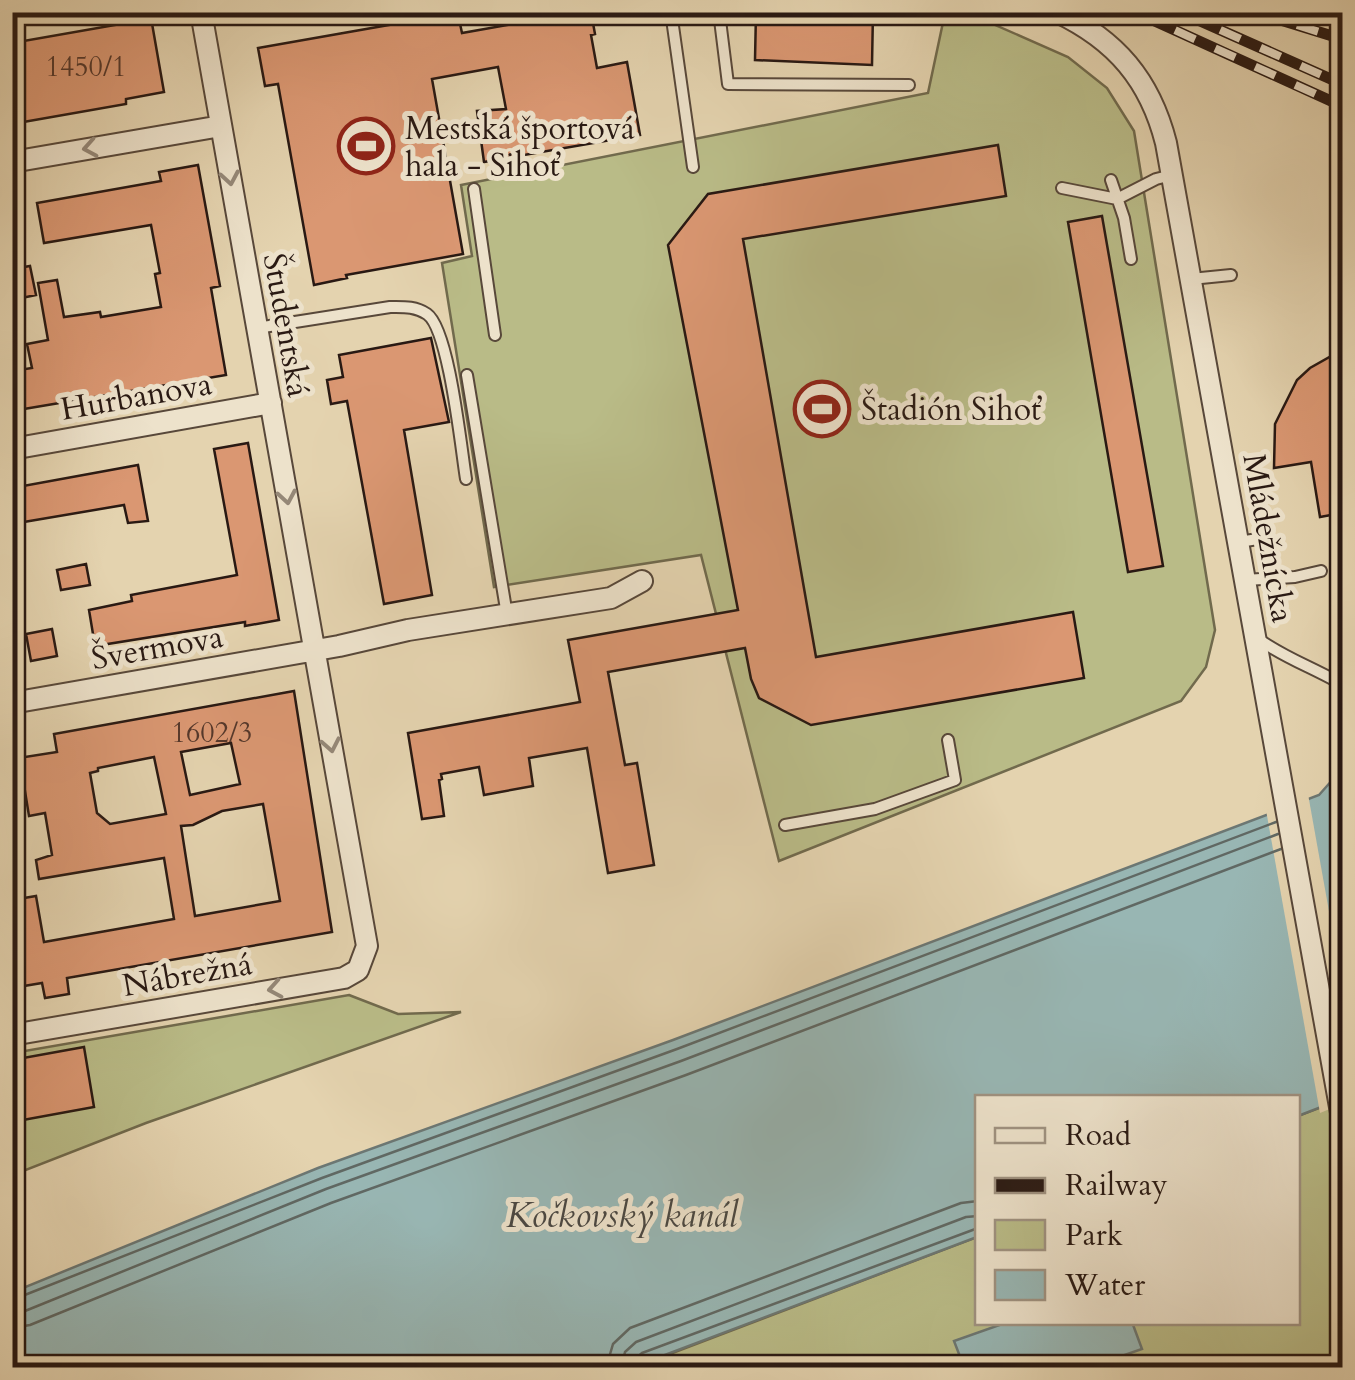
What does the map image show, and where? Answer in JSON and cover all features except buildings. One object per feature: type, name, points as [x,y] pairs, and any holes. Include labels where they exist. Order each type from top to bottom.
[{"type":"street","name":"Študentská","points":[[201,12],[366,930],[364,960]]},
{"type":"street","name":"Mládežnícka","points":[[1058,12],[1108,42],[1140,77],[1160,120],[1342,1118]]},
{"type":"street","points":[[12,162],[220,126]]},
{"type":"street","name":"Hurbanova","points":[[12,449],[271,403]]},
{"type":"street","points":[[313,649],[610,598],[642,581]]},
{"type":"street","name":"Švermova","points":[[12,703],[313,649]]},
{"type":"street","name":"Nábrežná","points":[[12,1036],[344,978],[358,970],[364,960]]},
{"type":"lane","points":[[671,12],[693,167]]},
{"type":"lane","points":[[719,12],[728,84],[908,85]]},
{"type":"lane","points":[[1062,188],[1118,200],[1172,175]]},
{"type":"lane","points":[[1111,180],[1131,259]]},
{"type":"lane","points":[[474,189],[495,335]]},
{"type":"lane","points":[[1191,278],[1231,275]]},
{"type":"lane","points":[[257,328],[390,307],[411,306],[430,316],[442,337],[466,479]]},
{"type":"lane","points":[[467,375],[507,616]]},
{"type":"lane","points":[[1239,542],[1264,538]]},
{"type":"lane","points":[[1246,580],[1294,578],[1321,571]]},
{"type":"lane","points":[[1256,637],[1278,654],[1293,657],[1336,682],[1342,681]]},
{"type":"lane","points":[[785,825],[875,808],[955,780],[948,740]]},
{"type":"green space","name":"Štadión Sihoť","points":[[945,13],[968,13],[1068,57],[1107,88],[1134,131],[1215,630],[1206,667],[1181,701],[779,861],[701,555],[494,587],[442,263],[472,256],[461,185],[928,93]]},
{"type":"green space","points":[[349,995],[398,1014],[461,1012],[146,1123],[13,1175],[13,1053]]},
{"type":"green space","points":[[1342,1099],[1342,1367],[633,1368],[975,1238],[975,1325],[1300,1325],[1300,1115]]},
{"type":"water","name":"Kočkovský kanál","points":[[1342,769],[1342,1099],[1300,1115],[1300,1095],[975,1095],[975,1238],[633,1367],[13,1368],[13,1292],[318,1168],[673,1040],[1319,795]]},
{"type":"water","points":[[999,1325],[1133,1325],[1142,1349],[1090,1367],[964,1367],[954,1341]]},
{"type":"pier","points":[[1308,794],[1342,984],[1342,1104],[1320,1113],[1266,810]]},
{"type":"railway","points":[[1135,12],[1342,106]]},
{"type":"railway","points":[[1180,12],[1342,84]]},
{"type":"railway","points":[[1255,12],[1342,39]]},
{"type":"place","name":"Mestská športová hala - Sihoť","points":[[366,146]]},
{"type":"place","name":"Štadión Sihoť","points":[[822,409]]}]
